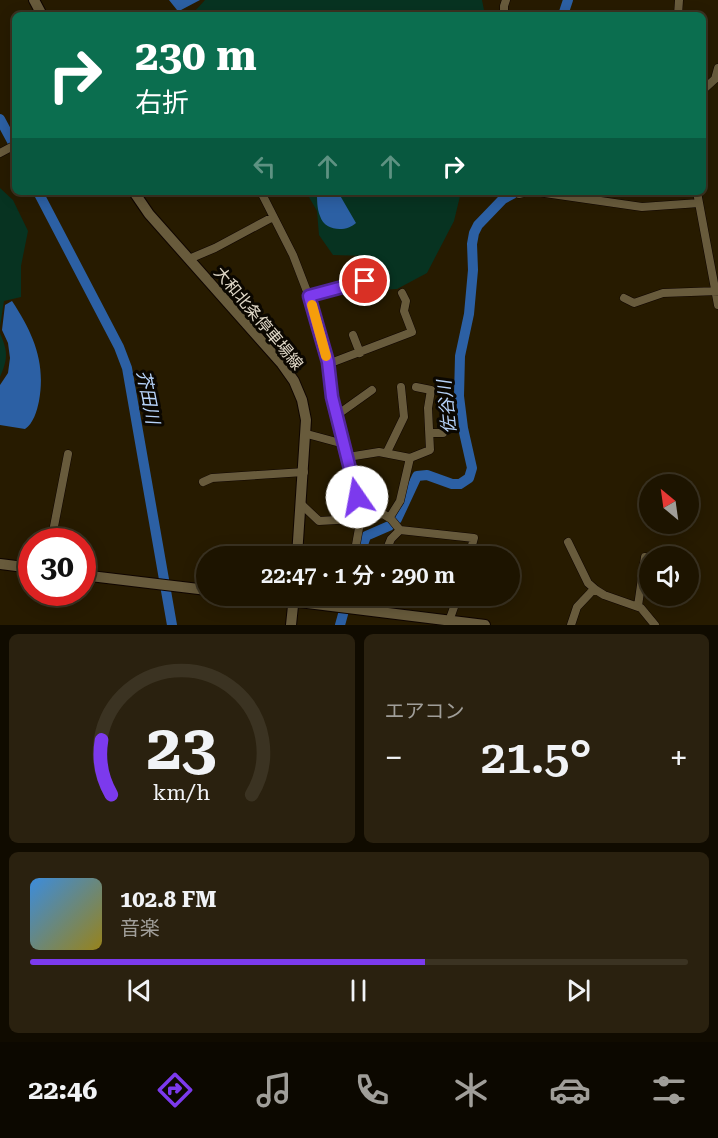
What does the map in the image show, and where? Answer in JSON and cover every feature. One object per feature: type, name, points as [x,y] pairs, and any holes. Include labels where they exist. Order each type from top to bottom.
[{"type":"main road","name":"大和北条停車場線","points":[[136,195],[149,214],[282,364],[294,381],[302,400],[307,434],[298,546]]},
{"type":"main road","points":[[0,564],[18,566]]},
{"type":"main road","points":[[96,577],[196,589]]},
{"type":"main road","points":[[291,625],[293,606]]},
{"type":"main road","points":[[339,606],[485,625]]},
{"type":"street","points":[[706,87],[715,79],[718,68]]},
{"type":"street","points":[[262,195],[293,255],[309,296],[328,364],[332,397],[361,517],[356,546]]},
{"type":"street","points":[[559,195],[642,207],[699,203]]},
{"type":"street","points":[[698,195],[718,305]]},
{"type":"street","points":[[189,259],[273,217]]},
{"type":"street","points":[[309,296],[365,281]]},
{"type":"street","points":[[624,298],[634,303],[663,293],[717,291]]},
{"type":"street","points":[[328,364],[412,333],[404,311],[406,301],[402,293]]},
{"type":"street","points":[[353,335],[360,353]]},
{"type":"street","points":[[387,452],[404,417],[400,387]]},
{"type":"street","points":[[348,457],[387,452],[410,458],[430,450],[428,408],[431,390],[416,387]]},
{"type":"street","points":[[337,415],[372,390]]},
{"type":"street","points":[[429,433],[443,434]]},
{"type":"street","points":[[307,434],[344,444]]},
{"type":"street","points":[[54,528],[68,454]]},
{"type":"street","points":[[390,517],[400,501],[410,458]]},
{"type":"street","points":[[203,483],[212,478],[304,472]]},
{"type":"street","points":[[301,504],[319,521],[384,514],[390,517],[400,530],[474,538],[472,546]]},
{"type":"street","points":[[388,546],[391,539],[400,530]]},
{"type":"street","points":[[568,542],[588,583],[594,589],[617,600],[638,606],[652,623]]},
{"type":"street","points":[[571,625],[577,607],[594,589]]},
{"type":"street","points":[[638,606],[639,599]]},
{"type":"street","points":[[449,621],[454,606]]},
{"type":"green space","points":[[205,0],[482,0],[484,12],[194,12]]},
{"type":"green space","points":[[0,188],[13,200],[28,231],[21,266],[21,297],[4,301],[0,326]]},
{"type":"green space","points":[[308,195],[460,195],[454,221],[427,273],[397,289],[377,290],[367,256],[333,255],[319,235],[317,211]]},
{"type":"green space","points":[[0,333],[6,355],[0,377]]},
{"type":"water","points":[[169,0],[200,0],[177,10]]},
{"type":"water","points":[[317,195],[340,195],[356,223],[342,229],[331,228],[323,221],[317,204]]},
{"type":"water","points":[[12,301],[32,336],[41,373],[37,409],[32,421],[25,429],[0,425],[0,385],[8,373],[10,358],[8,343],[2,330],[5,305]]},
{"type":"waterway","name":"佐谷川","points":[[564,12],[568,0]]},
{"type":"waterway","name":"芥田川","points":[[0,119],[12,141]]},
{"type":"waterway","name":"芥田川","points":[[40,195],[119,347],[127,368],[172,625]]},
{"type":"waterway","name":"佐谷川","points":[[362,546],[366,536],[389,526],[397,519],[417,476],[427,475],[452,484],[460,484],[469,478],[472,468],[459,396],[460,356],[469,314],[473,270],[472,244],[478,225],[503,199],[510,195]]},
{"type":"waterway","name":"佐谷川","points":[[340,625],[345,606]]},
{"type":"slow traffic","points":[[312,305],[326,356]]},
{"type":"route","points":[[357,497],[332,397],[328,362],[309,296],[365,281]]}]
